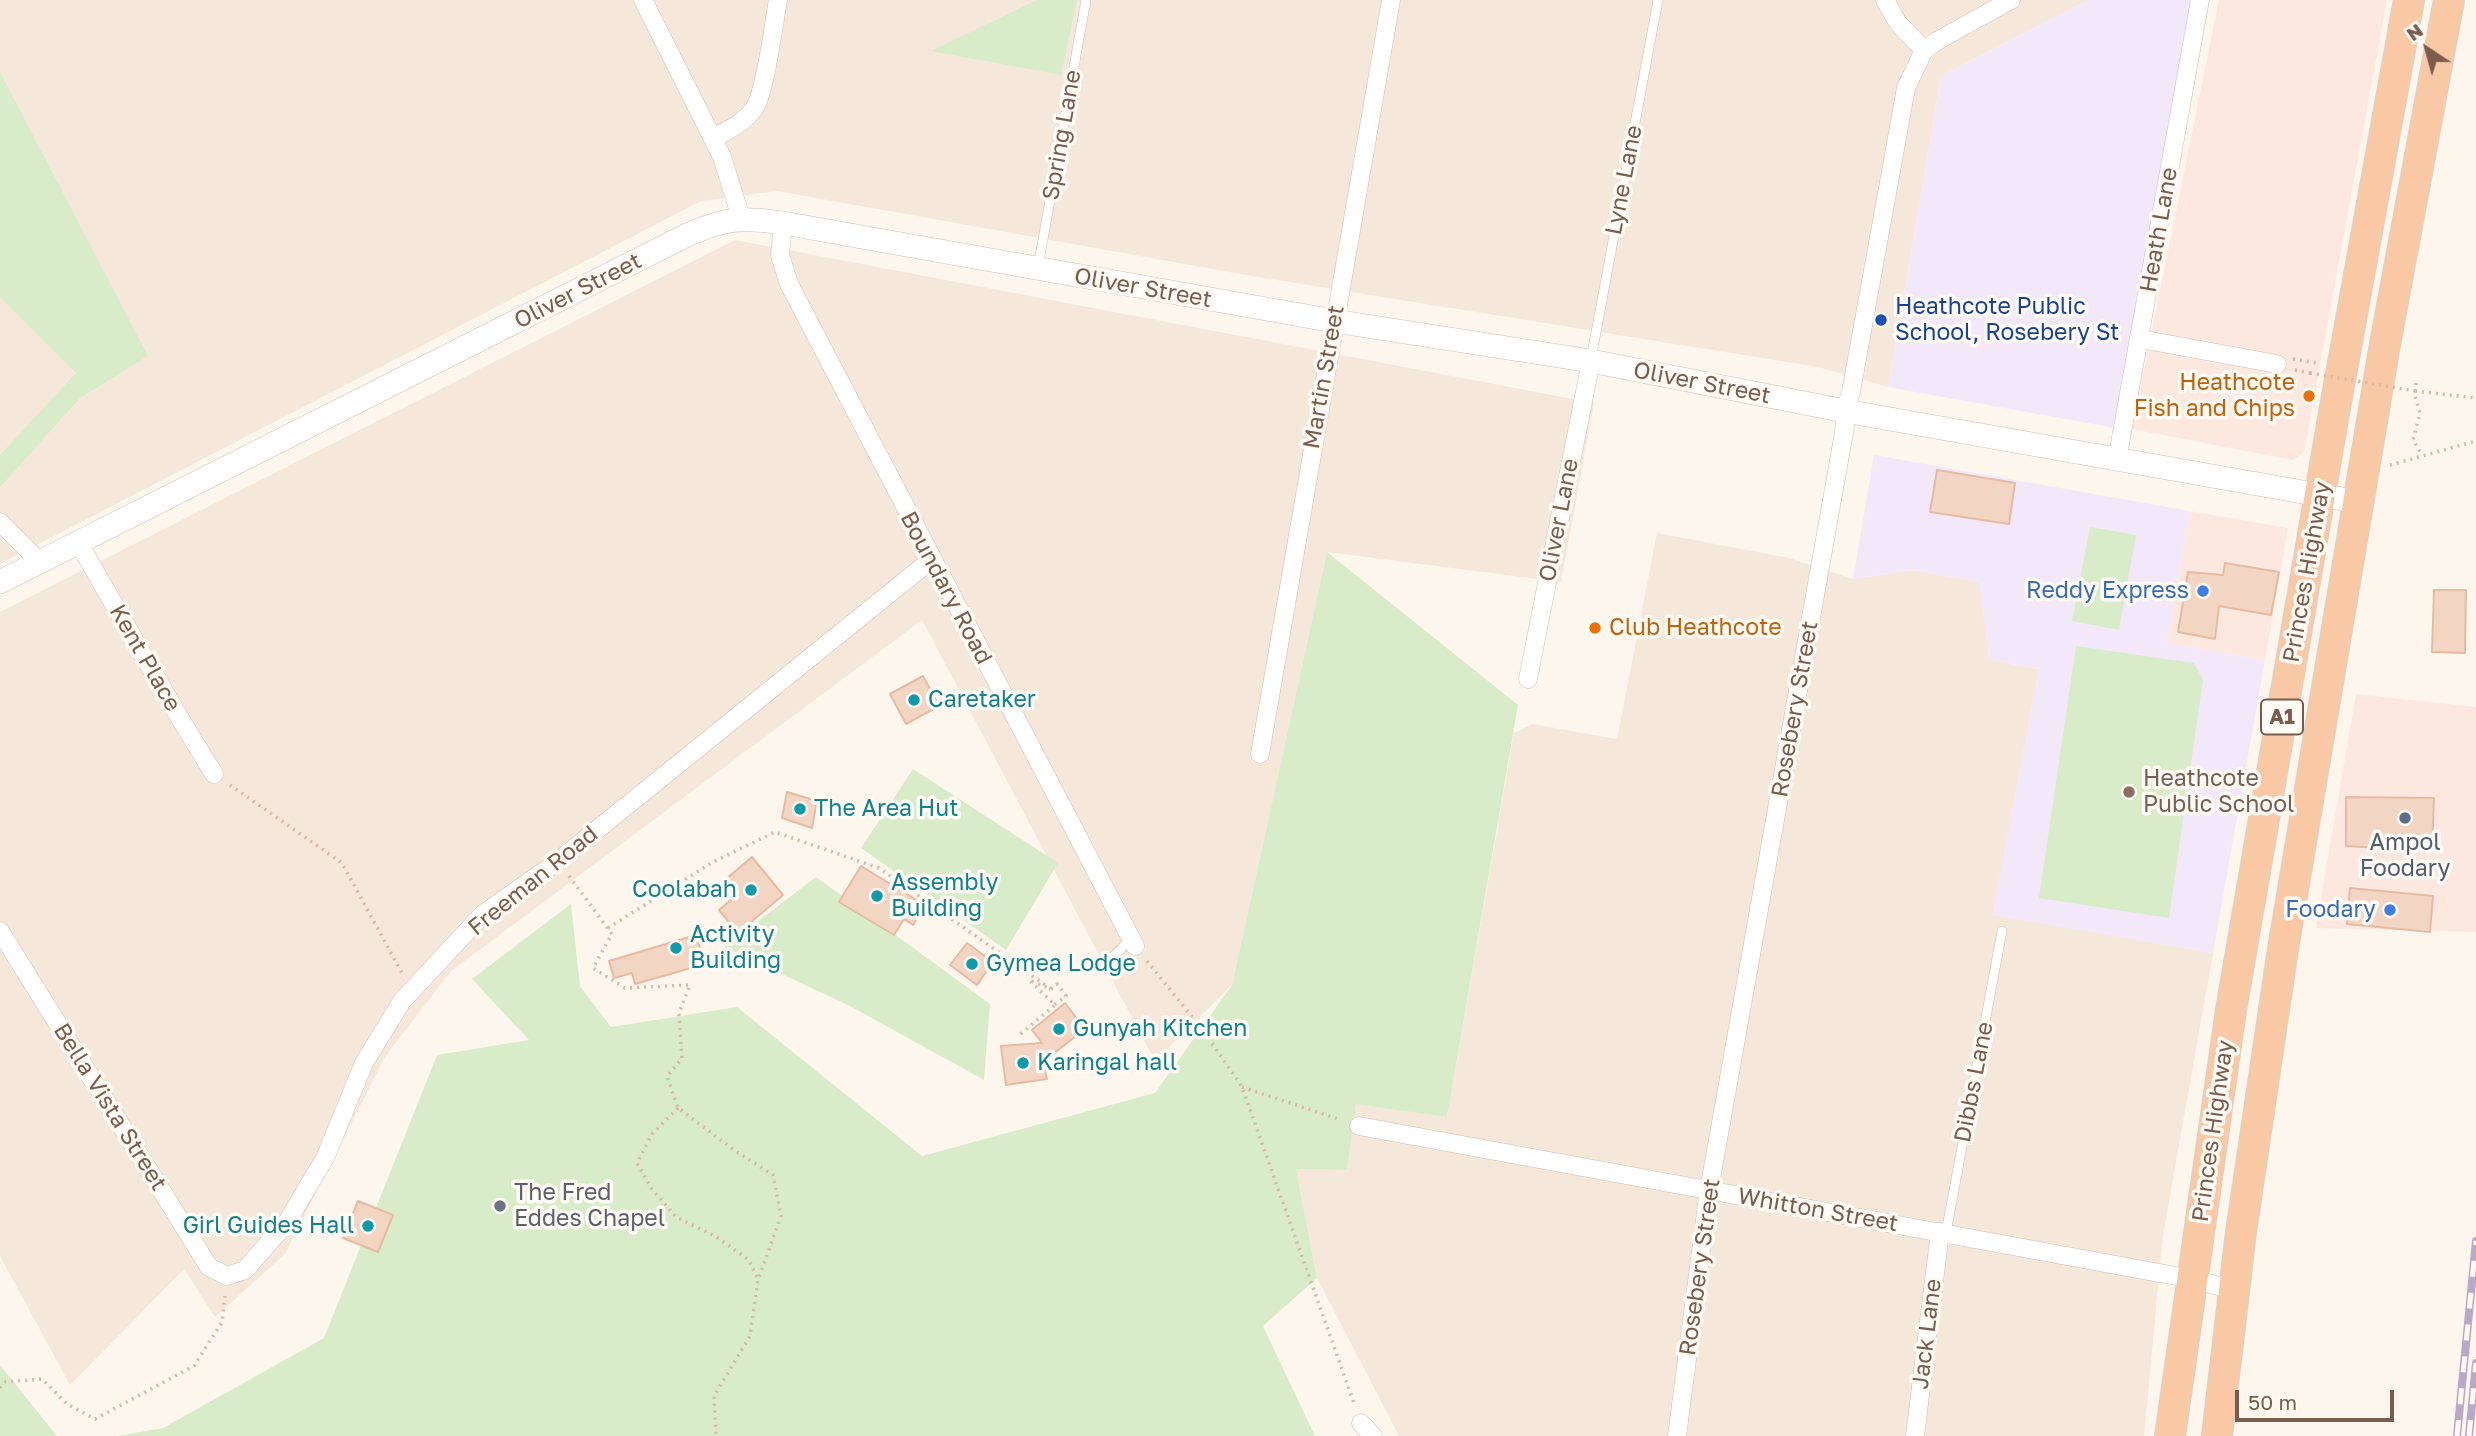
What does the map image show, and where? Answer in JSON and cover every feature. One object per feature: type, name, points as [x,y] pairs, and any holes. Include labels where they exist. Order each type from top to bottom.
[{"type":"highway","name":"Princes Highway","points":[[2170,1436],[2231,1010],[2342,367],[2409,0]]},
{"type":"highway","name":"Princes Highway","points":[[2217,1436],[2234,1290],[2283,949],[2385,344],[2449,0]]},
{"type":"street","points":[[643,0],[713,138],[729,175],[741,218]]},
{"type":"street","points":[[713,138],[739,124],[755,108],[761,91],[778,0]]},
{"type":"street","name":"Martin Street","points":[[1260,754],[1391,0]]},
{"type":"street","points":[[1885,0],[1898,23],[1924,50],[2011,0]]},
{"type":"street","name":"Heath Lane","points":[[2118,460],[2200,0]]},
{"type":"street","name":"Rosebery Street","points":[[1677,1436],[1709,1191],[1840,454],[1845,411],[1851,392],[1906,88],[1924,50]]},
{"type":"street","name":"Oliver Street","points":[[0,582],[687,235],[723,221],[741,218],[783,223],[1334,321],[1591,361],[1845,411],[2359,502]]},
{"type":"street","name":"Boundary Road","points":[[783,223],[780,255],[789,284],[1133,942]]},
{"type":"street","points":[[2140,339],[2285,364]]},
{"type":"street","name":"Oliver Lane","points":[[1528,679],[1591,361]]},
{"type":"street","points":[[0,522],[40,562]]},
{"type":"street","name":"Kent Place","points":[[78,542],[178,717],[214,774]]},
{"type":"street","name":"Freeman Road","points":[[227,1276],[245,1270],[287,1222],[324,1157],[364,1063],[402,1001],[483,914],[557,862],[931,560]]},
{"type":"street","name":"Bella Vista Street","points":[[0,931],[209,1267],[227,1276]]},
{"type":"street","name":"Whitton Street","points":[[1359,1126],[2192,1279],[2234,1290]]},
{"type":"street","name":"Jack Lane","points":[[1915,1436],[1943,1233]]},
{"type":"lane","name":"Spring Lane","points":[[1037,269],[1086,0]]},
{"type":"lane","name":"Lyne Lane","points":[[1591,361],[1658,0]]},
{"type":"lane","name":"Dibbs Lane","points":[[1943,1233],[2002,931]]},
{"type":"lane","points":[[1112,958],[1133,942]]},
{"type":"path","points":[[2285,364],[2323,364]]},
{"type":"path","points":[[2285,364],[2321,376]]},
{"type":"path","points":[[2285,364],[2291,370],[2476,398]]},
{"type":"path","points":[[2416,383],[2420,413],[2413,440],[2422,455]]},
{"type":"path","points":[[2390,466],[2476,442]]},
{"type":"path","points":[[214,774],[342,863],[412,991]]},
{"type":"path","points":[[608,928],[713,862],[775,832],[878,867],[1051,989]]},
{"type":"path","points":[[557,862],[612,934],[593,968],[625,988],[690,985],[679,1013],[682,1059],[667,1076],[678,1108],[773,1175],[781,1216],[758,1280],[750,1336],[714,1396],[716,1436]]},
{"type":"path","points":[[1133,942],[1205,1033],[1242,1087],[1367,1429]]},
{"type":"path","points":[[1051,989],[1029,980],[1054,1005]]},
{"type":"path","points":[[1018,1036],[1066,996],[1056,984],[1051,989]]},
{"type":"path","points":[[1242,1087],[1359,1126]]},
{"type":"path","points":[[678,1108],[652,1134],[637,1163],[651,1188],[676,1217],[715,1236],[748,1260],[758,1280]]},
{"type":"path","points":[[0,1388],[5,1382],[42,1379],[67,1404],[95,1419],[194,1366],[222,1322],[227,1276]]},
{"type":"shaded area","points":[[0,0],[2088,0],[1941,76],[1888,387],[1818,367],[1246,275],[777,191],[701,201],[0,564]]},
{"type":"shaded area","points":[[2088,0],[2192,0],[2115,428],[1888,387],[1941,76]]},
{"type":"shaded area","points":[[2219,0],[2387,0],[2304,452],[2293,460],[2132,429]]},
{"type":"shaded area","points":[[735,240],[1594,403],[1561,582],[1327,552],[1232,985],[1155,1061],[922,620],[451,971],[385,1057],[285,1254],[215,1317],[184,1269],[70,1385],[0,1256],[0,612]]},
{"type":"shaded area","name":"Heathcote Public School","points":[[1874,455],[2190,511],[2167,643],[2265,660],[2213,953],[1992,915],[2039,669],[1989,660],[1979,582],[1912,570],[1853,579]]},
{"type":"shaded area","points":[[2190,511],[2288,528],[2265,660],[2167,643]]},
{"type":"shaded area","points":[[1657,533],[1789,558],[1853,579],[1912,570],[1980,582],[1989,660],[2039,669],[1993,914],[2213,953],[2163,1235],[2144,1436],[1399,1436],[1317,1278],[1296,1169],[1347,1170],[1356,1103],[1447,1117],[1514,733],[1533,724],[1617,739]]},
{"type":"shaded area","name":"Ampol Foodary","points":[[2356,694],[2476,707],[2476,932],[2316,928]]},
{"type":"green space","points":[[1037,0],[1077,0],[1061,75],[931,51]]},
{"type":"green space","points":[[0,72],[148,356],[80,398],[0,487],[0,455],[76,373],[0,297]]},
{"type":"green space","points":[[2090,527],[2136,535],[2119,630],[2072,621]]},
{"type":"green space","points":[[1327,552],[1518,705],[1447,1117],[1356,1104],[1347,1170],[1296,1169],[1317,1278],[1263,1326],[1315,1436],[118,1436],[163,1428],[324,1338],[437,1055],[529,1040],[472,979],[571,904],[580,986],[611,1027],[737,1007],[922,1156],[1155,1093],[1232,985]]},
{"type":"green space","points":[[2076,646],[2194,663],[2203,680],[2169,918],[2039,898]]},
{"type":"green space","points":[[913,769],[1058,863],[1006,950],[861,848]]},
{"type":"green space","points":[[816,877],[990,1004],[984,1080],[850,1006],[724,947]]},
{"type":"green space","points":[[0,1365],[57,1436],[0,1436]]},
{"type":"building","points":[[1937,470],[2015,483],[2009,524],[1930,512]]},
{"type":"building","points":[[2225,563],[2279,572],[2271,615],[2219,606],[2215,639],[2178,632],[2188,572],[2223,575]]},
{"type":"building","points":[[2434,590],[2466,590],[2465,653],[2432,652]]},
{"type":"building","name":"Caretaker","points":[[923,676],[939,706],[906,724],[890,694]]},
{"type":"building","name":"The Area Hut","points":[[787,792],[817,801],[812,828],[782,818]]},
{"type":"building","points":[[2346,797],[2434,798],[2432,851],[2346,846]]},
{"type":"building","name":"Coolabah","points":[[752,857],[783,895],[738,933],[719,910],[731,900],[719,885]]},
{"type":"building","name":"Assembly Building","points":[[861,866],[925,905],[913,925],[904,919],[894,935],[839,902]]},
{"type":"building","name":"Foodary","points":[[2350,888],[2433,896],[2430,932],[2347,924]]},
{"type":"building","name":"Activity Building","points":[[696,935],[705,964],[635,984],[632,973],[614,978],[609,961]]},
{"type":"building","name":"Gymea Lodge","points":[[967,943],[993,962],[977,985],[950,965]]},
{"type":"building","points":[[1065,1003],[1085,1029],[1043,1062],[1047,1079],[1006,1085],[1001,1046],[1042,1043],[1032,1030]]},
{"type":"building","name":"Girl Guides Hall","points":[[358,1201],[393,1215],[378,1252],[343,1238]]},
{"type":"railway","points":[[2457,1436],[2476,1241]]},
{"type":"railway","points":[[2469,1436],[2476,1363]]},
{"type":"place","name":"Heathcote Public School, Rosebery St","points":[[1881,320]]},
{"type":"place","name":"Heathcote Fish and Chips","points":[[2309,396]]},
{"type":"place","name":"Reddy Express","points":[[2203,591]]},
{"type":"place","name":"Club Heathcote","points":[[1595,628]]},
{"type":"place","name":"Caretaker","points":[[914,700]]},
{"type":"place","name":"Heathcote Public School","points":[[2129,792]]},
{"type":"place","name":"The Area Hut","points":[[800,809]]},
{"type":"place","name":"Ampol Foodary","points":[[2405,818]]},
{"type":"place","name":"Coolabah","points":[[751,890]]},
{"type":"place","name":"Assembly Building","points":[[877,896]]},
{"type":"place","name":"Foodary","points":[[2390,910]]},
{"type":"place","name":"Activity Building","points":[[676,948]]},
{"type":"place","name":"Gymea Lodge","points":[[972,964]]},
{"type":"place","name":"Gunyah Kitchen","points":[[1059,1029]]},
{"type":"place","name":"Karingal hall","points":[[1023,1063]]},
{"type":"place","name":"The Fred Eddes Chapel","points":[[500,1206]]},
{"type":"place","name":"Girl Guides Hall","points":[[368,1226]]}]
